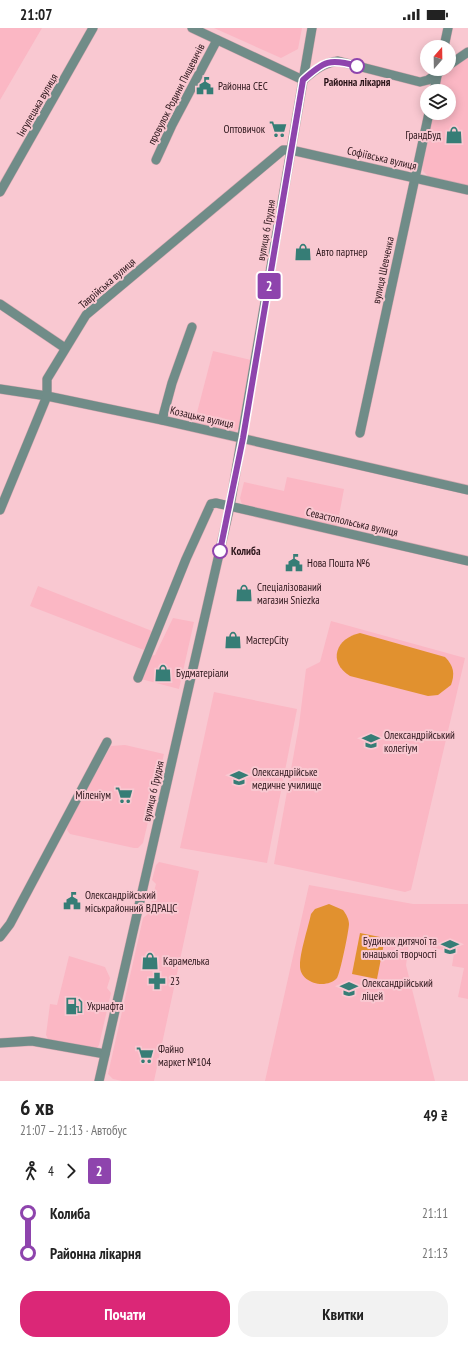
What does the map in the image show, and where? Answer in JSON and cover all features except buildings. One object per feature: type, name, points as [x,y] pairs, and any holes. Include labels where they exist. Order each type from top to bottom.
[{"type":"street","name":"Інгулецька вулиця","points":[[0,192],[93,28]]},
{"type":"street","points":[[192,28],[303,80],[317,68],[329,62],[338,61],[420,82],[430,76]]},
{"type":"street","name":"вулиця 6 Грудня","points":[[99,1081],[230,506],[243,438],[312,28]]},
{"type":"street","points":[[445,40],[448,28]]},
{"type":"street","name":"провулок Родини Пищевичів","points":[[156,160],[172,125],[217,40]]},
{"type":"street","points":[[456,60],[468,52]]},
{"type":"street","name":"вулиця Шевченка","points":[[360,433],[427,120]]},
{"type":"street","name":"Таврійська вулиця","points":[[0,510],[47,396],[47,379],[86,315],[283,150],[291,150]]},
{"type":"street","name":"Софіївська вулиця","points":[[291,150],[468,190]]},
{"type":"street","points":[[0,304],[65,348]]},
{"type":"street","points":[[162,420],[172,383],[192,327]]},
{"type":"street","name":"Козацька вулиця","points":[[0,389],[47,396],[162,420],[468,490]]},
{"type":"street","points":[[138,678],[186,559],[211,504],[216,503],[230,506]]},
{"type":"street","name":"Севастопольська вулиця","points":[[230,506],[468,561]]},
{"type":"street","points":[[0,937],[10,924],[107,742]]},
{"type":"street","points":[[0,1043],[32,1041],[105,1054]]},
{"type":"shaded area","points":[[0,28],[42,28],[0,100]]},
{"type":"shaded area","points":[[214,28],[302,28],[298,49],[281,58]]},
{"type":"shaded area","points":[[468,57],[468,186],[429,177],[423,171],[422,164],[431,120],[456,120],[456,84],[439,84],[443,76],[456,76],[456,66]]},
{"type":"shaded area","points":[[213,351],[251,360],[240,427],[236,431],[231,432],[194,424]]},
{"type":"shaded area","points":[[287,477],[344,489],[337,526],[243,505],[241,502],[240,498],[244,482],[284,491]]},
{"type":"shaded area","points":[[38,586],[152,631],[144,650],[30,606]]},
{"type":"shaded area","points":[[173,618],[194,622],[179,689],[141,679],[150,656],[155,655]]},
{"type":"shaded area","name":"Олександрійський колегіум","points":[[331,621],[465,658],[411,890],[405,892],[274,864],[299,725],[306,669],[320,662]]},
{"type":"shaded area","points":[[360,633],[445,657],[453,670],[451,685],[438,695],[428,696],[350,676],[338,664],[337,651],[345,640]]},
{"type":"shaded area","name":"Олександрійське медичне училище","points":[[214,692],[297,709],[267,863],[180,848]]},
{"type":"shaded area","points":[[125,745],[164,754],[143,843],[138,848],[134,848],[70,834],[67,830],[68,823],[111,746]]},
{"type":"shaded area","points":[[159,862],[199,871],[154,1081],[122,1081],[113,1079],[108,1074],[143,918],[148,914],[156,884],[152,880],[156,865]]},
{"type":"shaded area","name":"Олександрійський ліцей","points":[[309,885],[413,904],[468,904],[468,999],[458,997],[464,968],[452,966],[454,953],[410,942],[409,944],[406,965],[435,1081],[265,1081]]},
{"type":"shaded area","points":[[329,904],[343,910],[348,920],[349,928],[337,978],[332,982],[320,984],[308,980],[304,976],[301,971],[300,960],[311,914],[315,909]]},
{"type":"shaded area","points":[[360,933],[385,938],[377,979],[352,974]]},
{"type":"shaded area","points":[[69,956],[105,967],[110,978],[107,988],[111,993],[97,1048],[82,1048],[48,1039],[46,1035],[50,1004],[57,1005]]},
{"type":"bus line","name":"2","points":[[220,551],[243,438],[303,80],[317,68],[329,62],[338,61],[357,66]]},
{"type":"place","name":"Районна лікарня","points":[[357,66]]},
{"type":"place","name":"Районна СЕС","points":[[205,86]]},
{"type":"place","name":"Оптовичок","points":[[278,129]]},
{"type":"place","name":"ГрандБуд","points":[[454,135]]},
{"type":"place","name":"Авто партнер","points":[[303,252]]},
{"type":"place","name":"Колиба","points":[[220,551]]},
{"type":"place","name":"Нова Пошта №6","points":[[294,563]]},
{"type":"place","name":"Спеціалізований магазин Sniezka","points":[[244,593]]},
{"type":"place","name":"МастерCity","points":[[233,640]]},
{"type":"place","name":"Будматеріали","points":[[163,673]]},
{"type":"place","name":"Олександрійський колегіум","points":[[371,741]]},
{"type":"place","name":"Олександрійське медичне училище","points":[[239,778]]},
{"type":"place","name":"Міленіум","points":[[124,795]]},
{"type":"place","name":"Олександрійський міськрайонний ВДРАЦС","points":[[72,901]]},
{"type":"place","name":"Будинок дитячої та юнацької творчості","points":[[450,947]]},
{"type":"place","name":"Карамелька","points":[[150,961]]},
{"type":"place","name":"23","points":[[157,981]]},
{"type":"place","name":"Олександрійський ліцей","points":[[349,989]]},
{"type":"place","name":"Укрнафта","points":[[74,1006]]},
{"type":"place","name":"Файно маркет №104","points":[[145,1055]]}]
